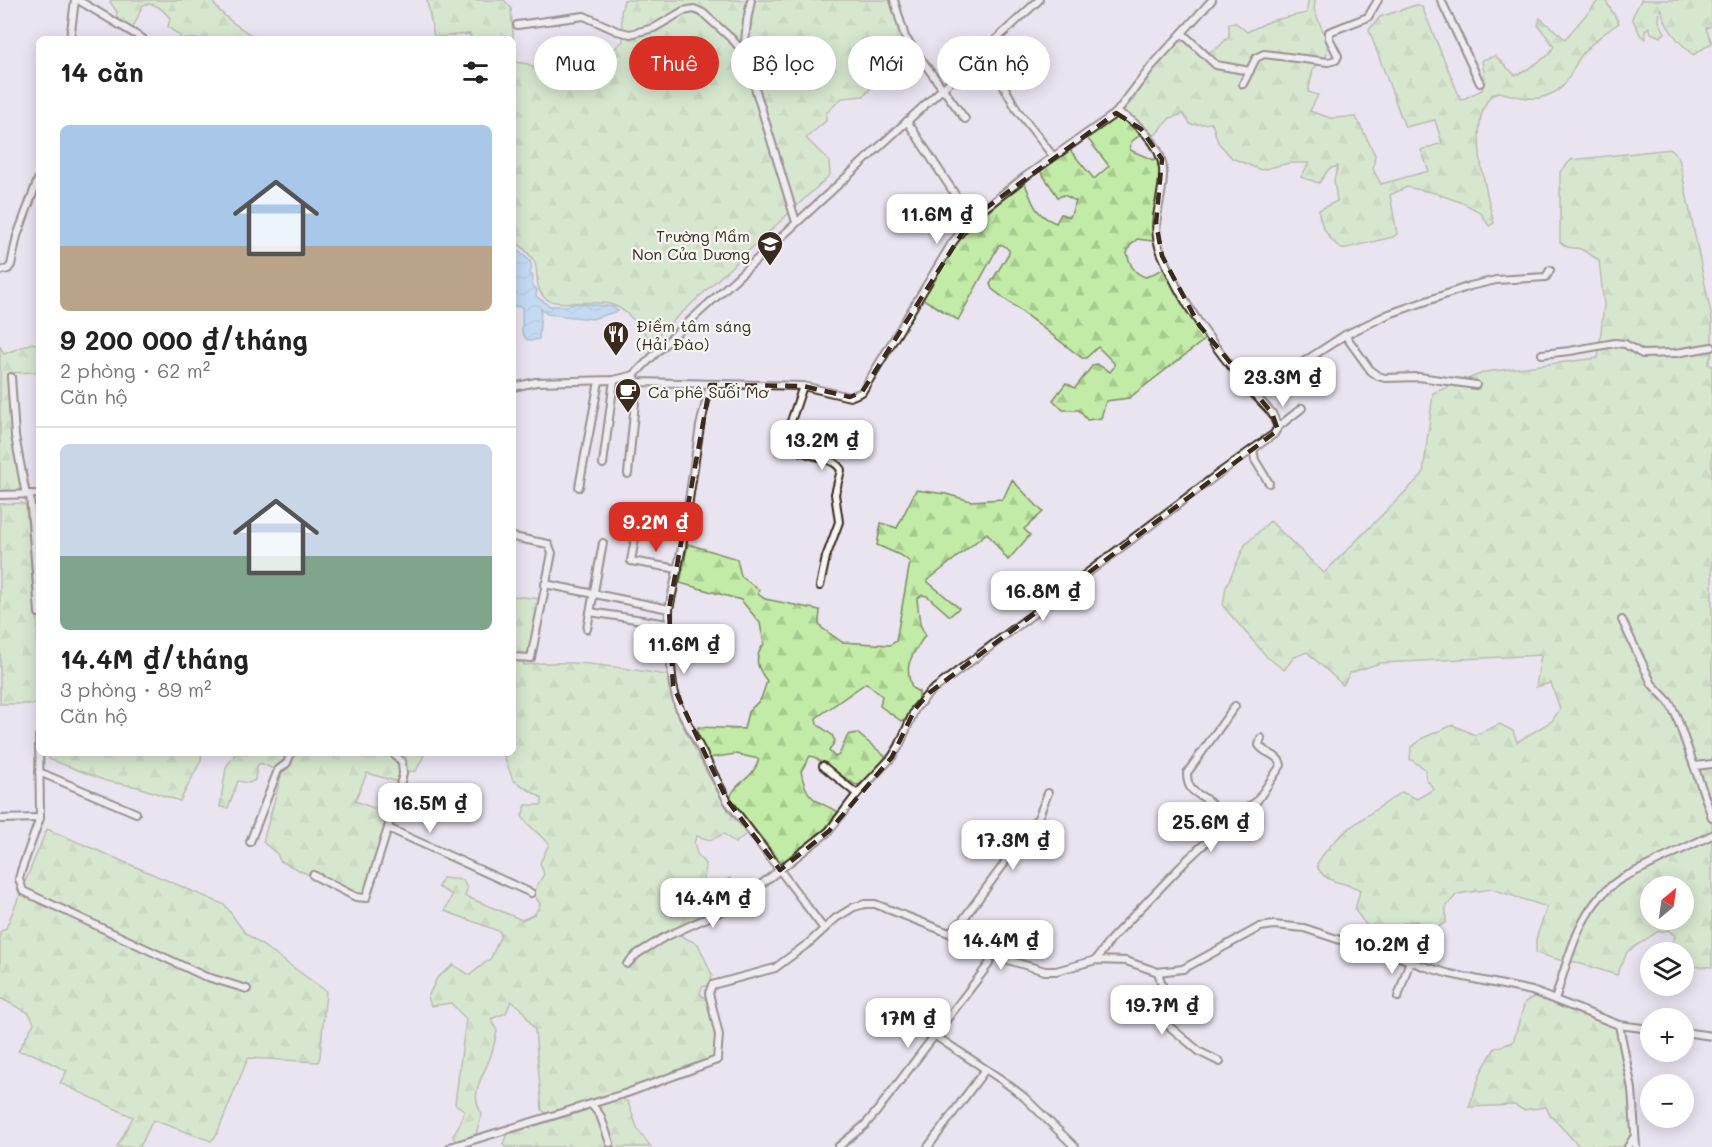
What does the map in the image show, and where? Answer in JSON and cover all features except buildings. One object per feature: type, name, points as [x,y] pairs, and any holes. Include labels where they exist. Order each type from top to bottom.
[{"type":"street","points":[[70,36],[76,0],[138,36]]},
{"type":"street","points":[[746,36],[751,0]]},
{"type":"street","points":[[894,0],[905,37],[937,81]]},
{"type":"street","points":[[999,36],[1039,0]]},
{"type":"street","points":[[516,386],[536,382],[636,378],[710,385],[803,386],[850,397],[862,392],[952,243],[971,219],[1053,156],[1116,113],[1151,67],[1212,0]]},
{"type":"street","points":[[1243,84],[1256,58],[1264,54],[1328,62],[1336,60],[1338,56],[1329,38],[1329,32],[1368,17],[1377,0]]},
{"type":"street","points":[[1441,0],[1480,83]]},
{"type":"street","points":[[517,25],[584,16],[616,31],[630,34],[654,28],[683,11],[694,9],[703,13],[731,40]]},
{"type":"street","points":[[1182,33],[1216,65],[1250,71]]},
{"type":"street","points":[[755,90],[796,222]]},
{"type":"street","points":[[628,474],[636,378],[667,342],[940,90]]},
{"type":"street","points":[[943,90],[964,119]]},
{"type":"street","points":[[1006,90],[1017,110],[1053,156]]},
{"type":"street","points":[[1116,113],[1125,115],[1158,149],[1164,169],[1156,223],[1160,249],[1199,326],[1272,413],[1278,427]]},
{"type":"street","points":[[907,121],[971,219]]},
{"type":"street","points":[[0,271],[8,269],[11,265],[17,237],[36,185]]},
{"type":"street","points":[[1254,394],[1345,335],[1366,324],[1410,306],[1470,286],[1496,280],[1540,278],[1548,275],[1550,270]]},
{"type":"street","points":[[1345,335],[1371,371],[1378,376],[1385,378],[1419,377],[1476,385]]},
{"type":"street","points":[[1542,354],[1615,343],[1625,344],[1642,354],[1676,353],[1712,348]]},
{"type":"street","points":[[11,377],[15,436],[28,495],[36,581]]},
{"type":"street","points":[[603,464],[614,380]]},
{"type":"street","points":[[579,488],[599,381]]},
{"type":"street","points":[[710,385],[700,426],[692,493],[669,609],[670,660],[678,705],[727,800],[824,929]]},
{"type":"street","points":[[803,386],[786,440],[795,448],[836,464],[840,470],[835,494],[839,522],[826,556],[820,586]]},
{"type":"street","points":[[627,964],[663,938],[735,905],[829,831],[857,794],[892,757],[915,709],[929,693],[1274,434],[1278,427],[1302,408]]},
{"type":"street","points":[[1253,449],[1255,460],[1269,483]]},
{"type":"street","points":[[0,495],[36,494]]},
{"type":"street","points":[[516,538],[548,544],[552,552],[531,658],[516,657]]},
{"type":"street","points":[[635,538],[631,561],[678,569]]},
{"type":"street","points":[[587,629],[603,543]]},
{"type":"street","points":[[545,584],[669,609]]},
{"type":"street","points":[[590,612],[668,624]]},
{"type":"street","points":[[1622,620],[1652,684],[1669,702],[1676,715],[1712,817]]},
{"type":"street","points":[[1221,828],[1213,807],[1192,790],[1186,773],[1236,706]]},
{"type":"street","points":[[1096,960],[1111,939],[1143,905],[1221,828],[1257,801],[1281,765],[1279,758],[1261,749],[1259,745],[1262,738]]},
{"type":"street","points":[[39,756],[40,818],[19,879],[23,891],[204,976],[247,989]]},
{"type":"street","points":[[250,842],[278,770],[287,763],[290,756]]},
{"type":"street","points":[[313,874],[356,897],[366,898],[403,774],[402,762],[396,756]]},
{"type":"street","points":[[1695,766],[1712,764]]},
{"type":"street","points":[[823,766],[857,794]]},
{"type":"street","points":[[39,772],[136,813]]},
{"type":"street","points":[[950,933],[962,921],[1004,864],[1013,842],[1038,818],[1048,793]]},
{"type":"street","points":[[0,819],[40,818]]},
{"type":"street","points":[[388,828],[531,893]]},
{"type":"street","points":[[1555,1000],[1574,938],[1602,894],[1622,878],[1712,835]]},
{"type":"street","points":[[450,1147],[591,1104],[717,1060],[719,1035],[709,993],[710,987],[715,983],[775,968],[810,942],[836,918],[854,907],[869,903],[950,933],[990,955],[1045,971],[1056,971],[1096,960],[1126,961],[1158,972],[1183,969],[1267,925],[1304,928],[1378,949],[1450,974],[1513,986],[1618,1025],[1640,1028]]},
{"type":"street","points":[[838,1147],[866,1125],[878,1111],[988,964],[990,955]]},
{"type":"street","points":[[1398,997],[1410,960]]},
{"type":"street","points":[[1158,972],[1164,992],[1164,1022],[1187,1042],[1220,1062]]},
{"type":"street","points":[[1618,1025],[1632,1089],[1636,1147]]},
{"type":"street","points":[[1694,1034],[1712,1036]]},
{"type":"street","points":[[933,1035],[1024,1097],[1075,1147]]},
{"type":"street","points":[[928,1147],[985,1070]]},
{"type":"street","points":[[591,1104],[600,1115],[610,1143]]},
{"type":"street","points":[[1628,1147],[1634,1136]]},
{"type":"highlighted area","points":[[1116,113],[1141,129],[1162,159],[1156,223],[1162,256],[1199,325],[1272,413],[1278,430],[929,693],[915,709],[892,757],[829,831],[780,870],[727,800],[673,686],[669,609],[710,385],[803,386],[850,397],[862,392],[971,219]]},
{"type":"green space","points":[[111,0],[211,0],[226,17],[253,36],[180,36],[168,27],[170,18],[162,9],[151,4],[143,5],[132,30],[116,21],[117,12]]},
{"type":"green space","points":[[427,0],[504,0],[511,8],[513,36],[470,36],[469,34],[434,36]]},
{"type":"green space","points":[[624,0],[892,0],[904,36],[848,36],[848,90],[869,90],[864,96],[842,98],[826,113],[826,121],[806,138],[829,161],[830,175],[657,336],[647,336],[628,314],[613,305],[596,302],[558,302],[545,298],[539,290],[535,263],[526,250],[516,242],[516,62],[534,67],[534,90],[617,90],[617,46],[623,41],[621,12]]},
{"type":"green space","points":[[1308,0],[1315,0],[1314,10],[1328,43],[1326,57],[1313,69],[1308,92],[1318,95],[1310,111],[1330,118],[1356,117],[1375,155],[1373,169],[1381,184],[1429,171],[1421,150],[1442,143],[1435,120],[1405,127],[1369,30],[1380,17],[1416,5],[1422,7],[1461,100],[1482,90],[1485,78],[1482,60],[1495,56],[1515,75],[1549,55],[1554,46],[1538,25],[1540,18],[1565,39],[1598,1],[1606,1],[1619,23],[1587,49],[1563,86],[1550,95],[1524,98],[1498,92],[1488,100],[1482,113],[1479,144],[1494,223],[1489,226],[1480,212],[1463,203],[1435,193],[1407,187],[1390,195],[1397,234],[1393,237],[1342,249],[1326,232],[1319,216],[1319,210],[1337,201],[1334,180],[1338,166],[1329,169],[1319,183],[1301,177],[1309,163],[1289,163],[1261,170],[1232,158],[1218,142],[1212,123],[1191,125],[1183,114],[1170,118],[1155,135],[1151,135],[1124,109],[1134,99],[1145,80],[1179,42],[1185,41],[1201,56],[1219,47],[1229,36],[1229,23],[1236,23],[1247,32],[1270,21],[1307,13]]},
{"type":"green space","points":[[1641,0],[1712,0],[1712,26],[1706,28],[1712,43],[1693,55],[1669,28],[1662,9],[1659,21],[1665,33],[1660,37],[1651,33],[1649,27],[1645,30],[1646,39],[1641,36],[1632,18]]},
{"type":"green space","points":[[1117,118],[1133,126],[1140,135],[1131,142],[1130,150],[1153,160],[1159,157],[1161,178],[1155,238],[1153,241],[1137,239],[1127,253],[1130,261],[1133,268],[1142,276],[1146,277],[1163,269],[1167,271],[1191,317],[1205,336],[1203,341],[1129,398],[1106,401],[1101,418],[1087,420],[1079,410],[1063,410],[1053,400],[1066,383],[1075,388],[1093,365],[1097,364],[1110,372],[1114,363],[1098,347],[1086,358],[1082,358],[992,289],[990,284],[1009,253],[1003,245],[999,245],[958,320],[923,297],[972,220],[1020,184],[1025,183],[1033,203],[1049,220],[1056,223],[1061,214],[1070,217],[1076,201],[1064,195],[1058,197],[1041,172],[1042,167],[1070,150],[1094,179],[1109,166],[1088,136],[1111,119]]},
{"type":"green space","points":[[1671,149],[1679,158],[1712,319],[1712,354],[1708,364],[1712,366],[1712,967],[1694,966],[1694,942],[1673,942],[1675,936],[1668,930],[1657,932],[1627,952],[1617,975],[1536,953],[1536,939],[1547,907],[1492,889],[1457,894],[1446,907],[1446,922],[1428,934],[1417,921],[1398,925],[1384,937],[1369,929],[1355,910],[1360,890],[1329,879],[1319,870],[1317,864],[1344,833],[1402,792],[1417,799],[1434,789],[1426,779],[1425,769],[1410,759],[1411,748],[1423,738],[1453,725],[1475,735],[1500,724],[1513,731],[1517,742],[1552,721],[1560,709],[1551,683],[1536,687],[1541,655],[1380,663],[1350,673],[1343,685],[1307,652],[1294,657],[1284,670],[1267,657],[1223,606],[1226,587],[1245,545],[1270,521],[1324,573],[1423,474],[1433,393],[1485,372],[1598,358],[1604,305],[1599,260],[1581,249],[1567,247],[1560,242],[1560,172],[1571,160]]},
{"type":"green space","points":[[32,343],[36,344],[36,372],[10,373],[7,377],[11,418],[24,493],[0,494],[0,346],[4,354]]},
{"type":"green space","points":[[1012,480],[1043,512],[1024,529],[1030,535],[1008,560],[987,533],[927,581],[959,608],[950,616],[927,596],[922,595],[917,599],[920,624],[925,635],[910,660],[908,672],[912,688],[919,692],[919,697],[905,720],[901,721],[880,706],[882,696],[866,683],[816,718],[817,724],[832,735],[835,741],[829,751],[835,757],[839,755],[848,735],[857,733],[885,756],[885,759],[863,784],[856,785],[810,756],[801,771],[805,787],[812,797],[837,813],[824,830],[786,862],[779,860],[730,798],[736,788],[756,767],[759,759],[736,754],[709,758],[697,733],[698,727],[744,729],[748,712],[761,699],[767,681],[761,672],[757,658],[764,644],[760,623],[741,600],[680,583],[688,544],[737,559],[741,576],[759,590],[758,594],[765,599],[820,610],[819,623],[822,628],[842,642],[890,645],[896,641],[910,562],[877,545],[881,523],[897,528],[916,490],[946,494],[971,501],[1003,499]]},
{"type":"green space","points":[[22,503],[26,505],[36,603],[36,704],[0,704],[0,504]]},
{"type":"green space","points":[[516,596],[540,599],[530,654],[523,662],[524,665],[578,663],[670,677],[675,710],[729,812],[745,830],[745,835],[735,843],[724,834],[710,840],[697,836],[694,842],[697,854],[706,865],[704,879],[712,889],[730,878],[740,895],[737,900],[722,910],[678,930],[681,936],[698,944],[712,975],[709,985],[702,987],[700,993],[708,1003],[715,1025],[716,1054],[714,1060],[626,1092],[546,1113],[542,1110],[535,1030],[521,1008],[511,1001],[506,1013],[491,1019],[497,1031],[477,1092],[478,1106],[482,1114],[476,1134],[467,1139],[455,1141],[453,1136],[464,1110],[455,1104],[466,1019],[451,1003],[431,1006],[428,997],[437,978],[453,965],[470,975],[491,958],[501,934],[499,931],[445,911],[452,895],[438,887],[443,878],[463,880],[467,889],[465,896],[522,920],[535,914],[540,904],[533,893],[544,874],[540,863],[549,844],[522,816],[526,805],[542,805],[542,798],[513,780],[504,756],[516,756]]},
{"type":"green space","points":[[48,756],[202,756],[180,801],[138,787],[106,781],[49,759]]},
{"type":"green space","points":[[234,756],[424,756],[416,771],[401,772],[398,782],[367,773],[355,801],[387,813],[389,817],[363,897],[280,861],[277,854],[263,842],[282,773],[261,763],[257,766],[255,780],[249,783],[238,781],[228,808],[220,807],[226,767]]},
{"type":"green space","points":[[47,829],[225,905],[245,933],[326,991],[318,1062],[248,1058],[216,1136],[211,1141],[153,1120],[140,1147],[117,1147],[133,1117],[60,1083],[67,1071],[33,1054],[18,1051],[34,1023],[29,1013],[0,998],[0,932],[6,928]]},
{"type":"green space","points":[[1535,996],[1616,1028],[1627,1068],[1633,1127],[1627,1147],[1580,1147],[1550,1115],[1546,1107],[1523,1110],[1515,1105],[1469,1107],[1481,1072],[1495,1048],[1513,1042],[1525,1002]]},
{"type":"green space","points":[[620,1098],[628,1102],[638,1130],[651,1147],[505,1147],[503,1144],[507,1134]]},
{"type":"water","points":[[516,249],[530,261],[532,285],[537,290],[536,296],[550,306],[567,306],[577,303],[614,307],[618,311],[592,319],[547,314],[541,309],[539,339],[531,341],[526,339],[522,332],[522,307],[516,306]]},
{"type":"place","name":"Trường Mầm Non Cửa Dương","points":[[770,267]]},
{"type":"place","name":"Điểm tâm sáng (Hải Đào)","points":[[616,357]]},
{"type":"place","name":"Cà phê Suối Mơ","points":[[628,414]]}]
